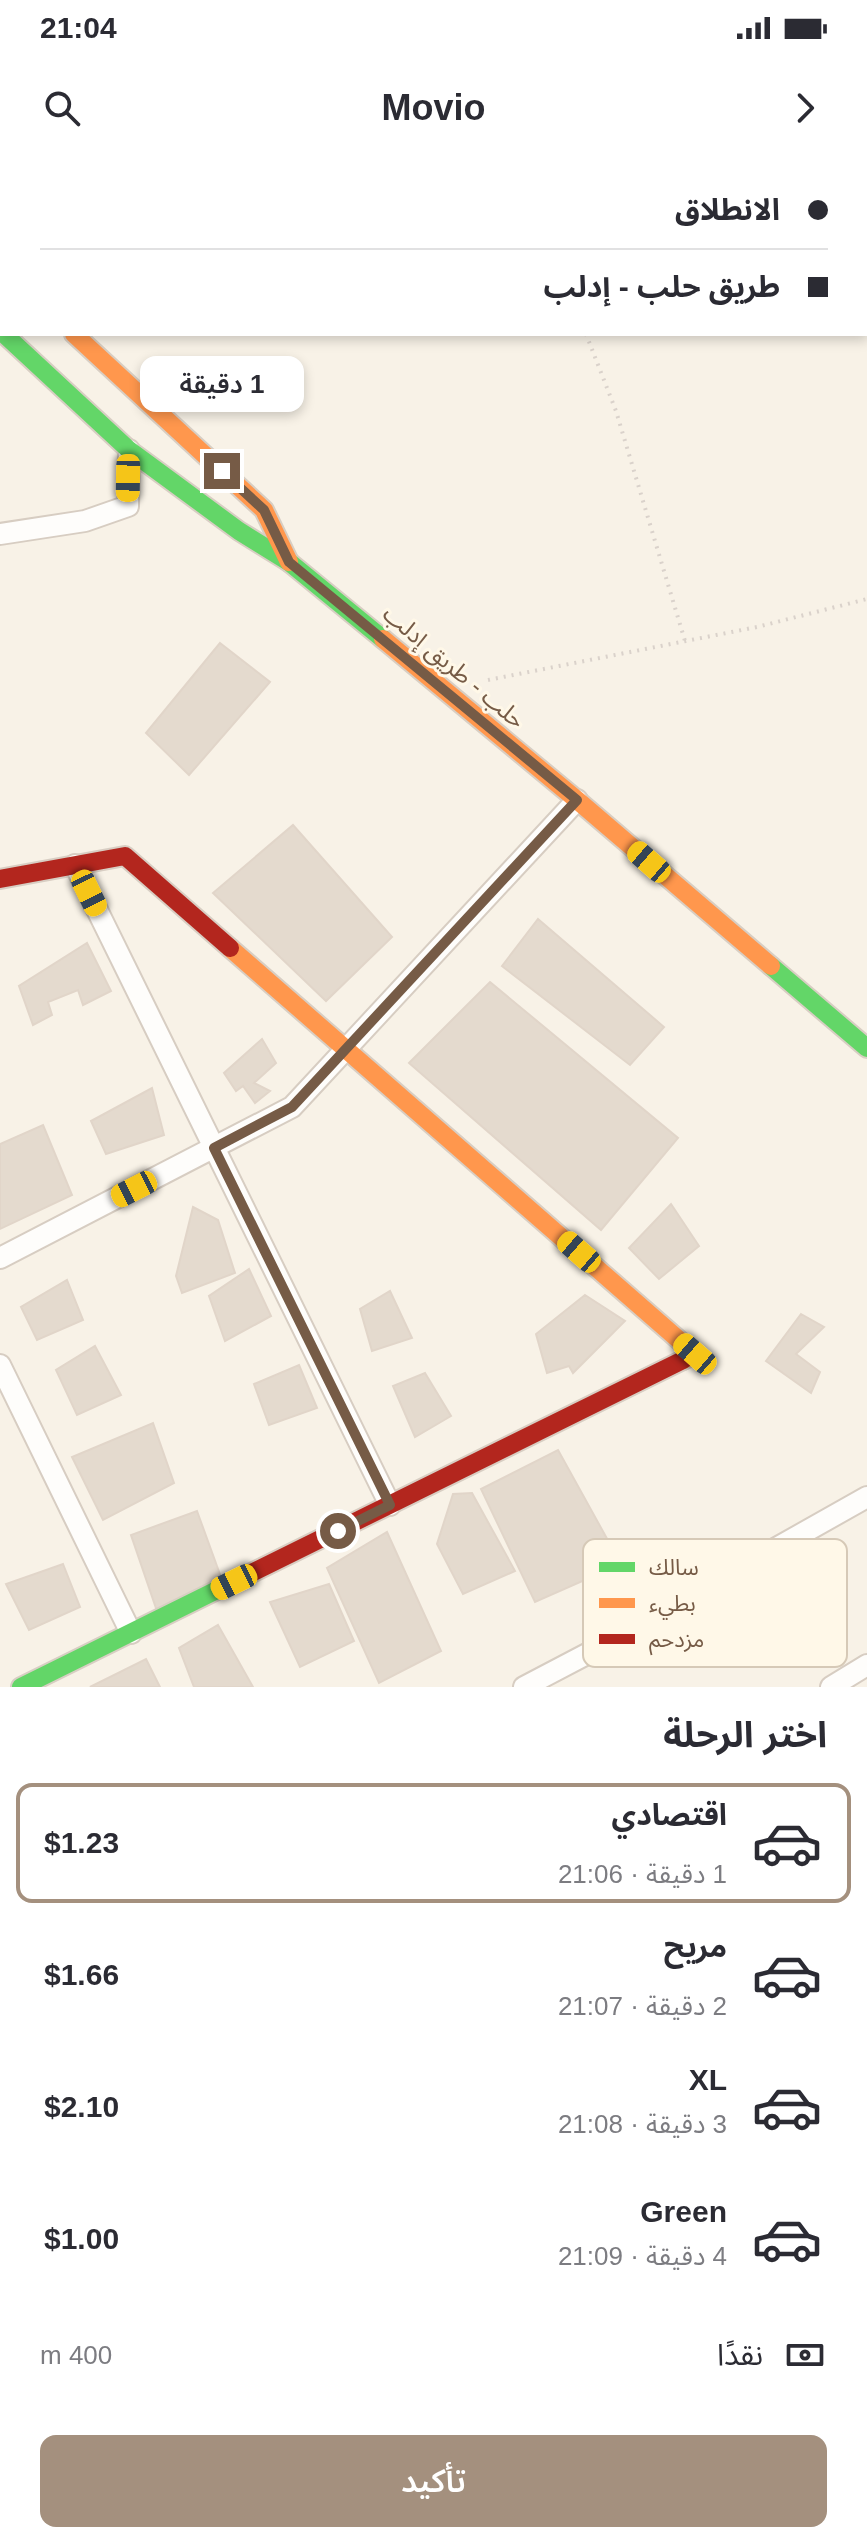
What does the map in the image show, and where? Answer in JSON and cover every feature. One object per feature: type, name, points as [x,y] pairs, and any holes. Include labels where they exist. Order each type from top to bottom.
[{"type":"main road","name":"حلب - طريق إدلب","points":[[6,336],[129,450],[239,531],[289,562],[577,800],[867,1048]]},
{"type":"main road","points":[[76,336],[264,510],[289,562]]},
{"type":"main road","points":[[0,879],[125,856],[695,1354],[21,1687]]},
{"type":"street","points":[[0,534],[85,521],[128,506],[129,450]]},
{"type":"street","points":[[0,1258],[292,1107],[577,800]]},
{"type":"street","points":[[75,865],[390,1505]]},
{"type":"street","points":[[0,1365],[131,1633]]},
{"type":"street","points":[[792,1539],[867,1497]]},
{"type":"street","points":[[524,1687],[583,1656]]},
{"type":"street","points":[[831,1687],[867,1665]]},
{"type":"path","points":[[587,336],[616,411],[685,641]]},
{"type":"path","points":[[488,680],[757,627],[867,599]]},
{"type":"building","points":[[220,643],[270,682],[189,775],[146,733]]},
{"type":"building","points":[[293,825],[392,937],[326,1001],[213,893]]},
{"type":"building","points":[[538,919],[664,1027],[630,1065],[502,966]]},
{"type":"building","points":[[87,943],[111,991],[83,1005],[78,990],[48,1002],[52,1015],[33,1025],[19,986]]},
{"type":"building","points":[[490,982],[678,1138],[601,1230],[409,1063]]},
{"type":"building","points":[[262,1039],[276,1063],[254,1083],[270,1091],[255,1103],[243,1086],[236,1091],[224,1073]]},
{"type":"building","points":[[152,1088],[164,1135],[106,1154],[91,1121]]},
{"type":"building","points":[[43,1125],[72,1195],[0,1229],[0,1144]]},
{"type":"building","points":[[671,1204],[699,1246],[659,1279],[629,1248]]},
{"type":"building","points":[[193,1207],[218,1220],[235,1273],[182,1293],[176,1276]]},
{"type":"building","points":[[249,1269],[271,1316],[225,1341],[209,1296]]},
{"type":"building","points":[[67,1280],[83,1320],[37,1340],[21,1307]]},
{"type":"building","points":[[390,1291],[412,1338],[372,1351],[360,1309]]},
{"type":"building","points":[[585,1295],[625,1321],[573,1373],[569,1366],[547,1373],[536,1334]]},
{"type":"building","points":[[801,1314],[824,1327],[796,1354],[820,1372],[811,1393],[766,1361]]},
{"type":"building","points":[[95,1346],[121,1395],[77,1415],[56,1370]]},
{"type":"building","points":[[299,1365],[317,1408],[269,1425],[254,1384]]},
{"type":"building","points":[[425,1373],[451,1416],[415,1437],[393,1386]]},
{"type":"building","points":[[153,1423],[174,1483],[103,1520],[72,1457]]},
{"type":"building","points":[[558,1450],[607,1539],[583,1539],[583,1581],[535,1602],[481,1489]]},
{"type":"building","points":[[472,1493],[515,1571],[463,1594],[437,1544],[453,1494]]},
{"type":"building","points":[[197,1511],[222,1580],[157,1611],[131,1535]]},
{"type":"building","points":[[387,1532],[441,1651],[379,1683],[327,1568]]},
{"type":"building","points":[[63,1564],[80,1607],[29,1630],[6,1584]]},
{"type":"building","points":[[329,1584],[354,1641],[300,1667],[270,1602]]},
{"type":"building","points":[[218,1625],[253,1687],[194,1687],[179,1648]]},
{"type":"building","points":[[146,1659],[160,1687],[90,1687]]},
{"type":"traffic: fast","points":[[6,336],[129,450],[239,531],[289,562],[383,639]]},
{"type":"traffic: fast","points":[[771,966],[867,1048]]},
{"type":"traffic: fast","points":[[21,1687],[221,1588]]},
{"type":"traffic: slow","points":[[76,336],[264,510],[289,562]]},
{"type":"traffic: slow","points":[[383,639],[771,966]]},
{"type":"traffic: slow","points":[[230,948],[695,1354],[683,1360]]},
{"type":"traffic: jam","points":[[0,879],[125,856],[230,948]]},
{"type":"traffic: jam","points":[[221,1588],[683,1360]]},
{"type":"route","points":[[222,471],[264,510],[289,562],[577,800],[292,1107],[214,1148],[390,1505],[338,1531]]}]
